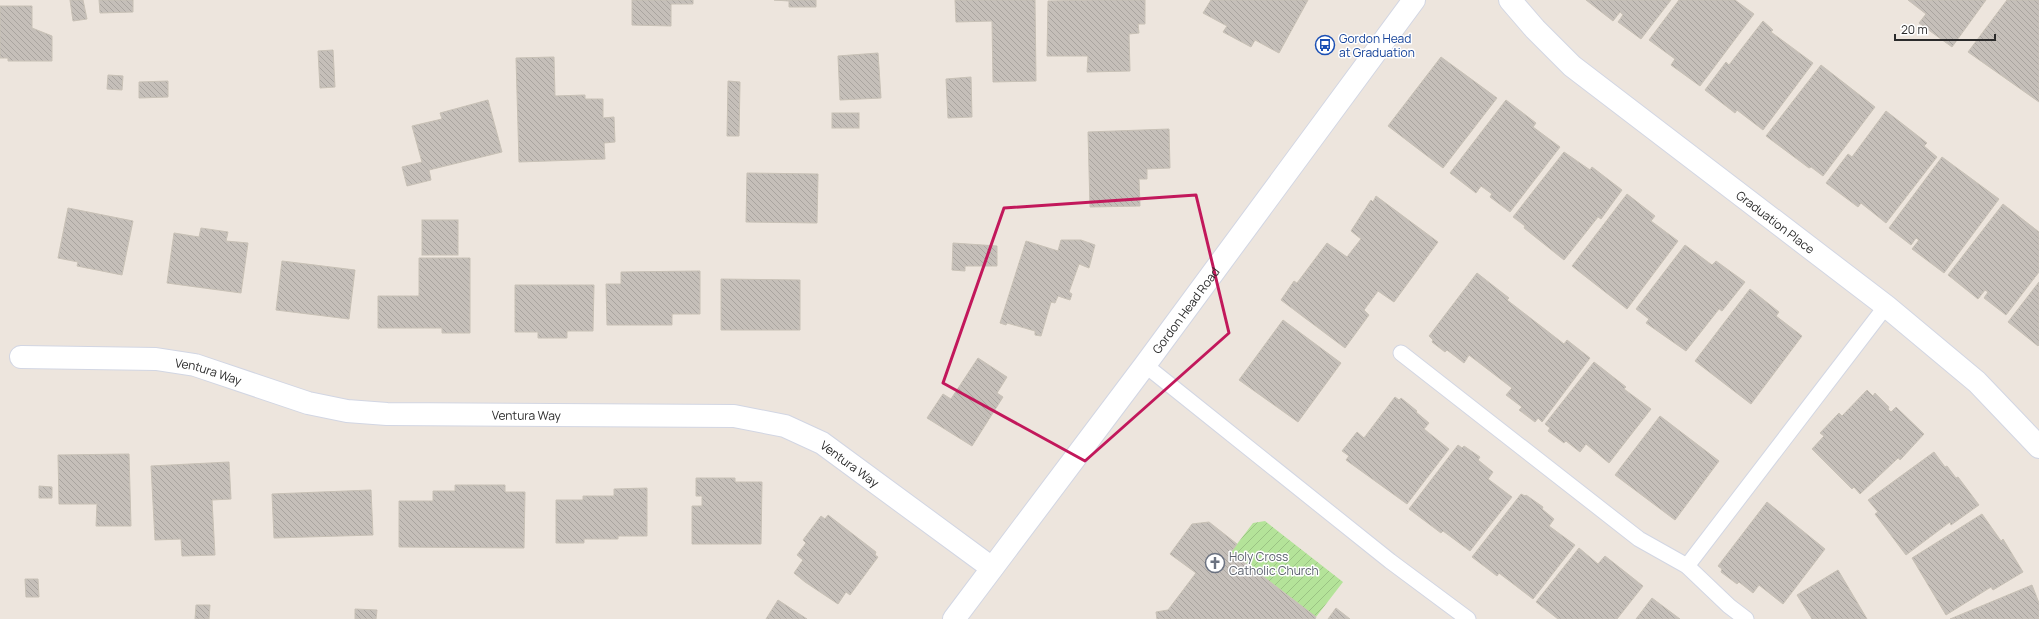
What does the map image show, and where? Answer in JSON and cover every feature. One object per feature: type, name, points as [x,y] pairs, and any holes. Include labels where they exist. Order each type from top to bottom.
[{"type":"street","name":"Gordon Head Road","points":[[954,619],[1145,365],[1414,0]]},
{"type":"street","name":"Graduation Place","points":[[1510,0],[1535,29],[1572,66],[1886,306],[1977,382],[2039,447]]},
{"type":"street","name":"Ventura Way","points":[[21,357],[156,359],[195,365],[308,403],[347,411],[387,414],[734,416],[785,426],[822,443],[992,568]]},
{"type":"lane","points":[[1687,566],[1886,306]]},
{"type":"lane","points":[[1400,353],[1639,539],[1687,566],[1729,606],[1746,619]]},
{"type":"lane","points":[[1145,365],[1390,562],[1468,619]]},
{"type":"highlighted area","points":[[1196,195],[1229,333],[1085,461],[943,383],[1004,208]]},
{"type":"green space","points":[[1265,521],[1343,582],[1316,617],[1231,552],[1253,523]]},
{"type":"building","points":[[70,0],[83,0],[87,19],[73,21]]},
{"type":"building","points":[[99,0],[133,0],[133,12],[100,13]]},
{"type":"building","points":[[632,0],[693,0],[693,4],[671,4],[671,26],[632,25]]},
{"type":"building","points":[[774,0],[816,0],[816,7],[789,7],[789,1]]},
{"type":"building","points":[[955,0],[1035,0],[1036,81],[993,82],[992,21],[956,22]]},
{"type":"building","points":[[1145,0],[1145,24],[1138,24],[1139,33],[1129,34],[1130,71],[1087,72],[1088,56],[1047,56],[1048,1]]},
{"type":"building","points":[[1211,0],[1308,0],[1279,53],[1255,40],[1251,47],[1223,32],[1227,26],[1203,13]]},
{"type":"building","points":[[1586,0],[1671,0],[1641,39],[1618,22],[1623,15],[1620,12],[1613,21]]},
{"type":"building","points":[[1679,0],[1735,0],[1754,14],[1700,86],[1671,65],[1675,59],[1649,40]]},
{"type":"building","points":[[1908,0],[1986,0],[1952,47],[1919,23],[1926,14]]},
{"type":"building","points":[[2007,0],[2039,0],[2039,102],[1968,52]]},
{"type":"building","points":[[0,6],[32,6],[32,28],[52,36],[52,61],[8,61],[8,58],[0,58]]},
{"type":"building","points":[[1763,21],[1773,30],[1771,32],[1813,63],[1763,130],[1737,110],[1735,113],[1705,90],[1726,62],[1729,65]]},
{"type":"building","points":[[333,50],[335,87],[320,88],[318,51]]},
{"type":"building","points":[[878,53],[881,98],[840,100],[838,56]]},
{"type":"building","points":[[554,57],[555,96],[585,95],[585,99],[603,99],[603,118],[614,117],[615,142],[604,143],[605,159],[519,162],[516,58]]},
{"type":"building","points":[[1441,57],[1497,98],[1443,168],[1388,126]]},
{"type":"building","points":[[1821,65],[1875,107],[1823,176],[1811,167],[1809,168],[1766,136]]},
{"type":"building","points":[[108,75],[123,76],[122,90],[107,89]]},
{"type":"building","points":[[971,77],[972,117],[948,118],[946,79]]},
{"type":"building","points":[[168,81],[168,97],[139,98],[139,82]]},
{"type":"building","points":[[728,81],[740,82],[739,136],[727,136]]},
{"type":"building","points":[[488,100],[502,152],[429,170],[431,180],[407,186],[402,167],[422,162],[412,126],[442,119],[440,113]]},
{"type":"building","points":[[1506,100],[1536,123],[1533,127],[1560,147],[1510,212],[1490,197],[1492,194],[1481,186],[1476,193],[1450,173]]},
{"type":"building","points":[[1886,111],[1927,143],[1924,146],[1937,157],[1886,223],[1861,203],[1858,207],[1826,183],[1848,154],[1852,157]]},
{"type":"building","points":[[832,113],[859,113],[859,128],[832,128]]},
{"type":"building","points":[[1169,129],[1170,168],[1147,169],[1147,179],[1139,179],[1140,206],[1090,207],[1088,132]]},
{"type":"building","points":[[1564,152],[1590,170],[1592,167],[1622,190],[1601,219],[1598,217],[1564,260],[1524,228],[1525,226],[1513,217]]},
{"type":"building","points":[[1942,157],[1999,199],[1944,273],[1912,249],[1919,240],[1916,238],[1911,245],[1889,228]]},
{"type":"building","points":[[747,173],[818,174],[817,223],[746,222]]},
{"type":"building","points":[[1627,194],[1655,216],[1651,221],[1678,241],[1627,309],[1572,266]]},
{"type":"building","points":[[1376,196],[1438,242],[1394,302],[1378,291],[1364,310],[1369,315],[1345,348],[1281,300],[1294,281],[1297,283],[1327,243],[1347,257],[1361,239],[1351,231],[1371,200],[1373,202]]},
{"type":"building","points":[[2003,204],[2039,232],[2039,272],[2006,315],[1984,298],[1988,292],[1985,290],[1978,299],[1948,275]]},
{"type":"building","points":[[68,208],[133,221],[122,275],[77,266],[78,262],[58,258]]},
{"type":"building","points":[[422,220],[458,220],[458,255],[422,255]]},
{"type":"building","points":[[201,228],[228,232],[226,241],[248,243],[241,293],[167,283],[174,233],[199,237]]},
{"type":"building","points":[[1061,240],[1081,240],[1095,245],[1089,268],[1079,264],[1069,292],[1072,294],[1070,300],[1058,296],[1055,303],[1051,302],[1041,336],[1035,335],[1035,331],[1007,323],[1006,325],[1000,323],[1026,241],[1058,251]]},
{"type":"building","points":[[953,243],[997,246],[997,266],[965,266],[965,271],[952,270]]},
{"type":"building","points":[[1685,245],[1712,265],[1716,261],[1745,282],[1722,311],[1719,309],[1686,351],[1646,323],[1649,319],[1636,309]]},
{"type":"building","points":[[419,258],[470,258],[470,333],[442,333],[442,328],[378,328],[378,296],[419,296]]},
{"type":"building","points":[[282,261],[355,270],[349,319],[276,310]]},
{"type":"building","points":[[700,271],[700,314],[672,314],[672,325],[607,325],[606,284],[621,284],[621,272]]},
{"type":"building","points":[[1477,273],[1509,298],[1507,300],[1564,344],[1567,340],[1590,358],[1542,422],[1538,418],[1535,422],[1519,410],[1522,407],[1506,395],[1512,388],[1469,355],[1464,363],[1447,350],[1445,352],[1432,342],[1433,340],[1429,336]]},
{"type":"building","points":[[721,279],[800,280],[800,330],[721,330]]},
{"type":"building","points":[[2039,282],[2039,345],[2038,346],[2008,322]]},
{"type":"building","points":[[515,285],[594,285],[593,331],[567,331],[567,338],[538,338],[538,332],[515,332]]},
{"type":"building","points":[[1750,289],[1779,312],[1776,316],[1802,336],[1751,404],[1695,361]]},
{"type":"building","points":[[1283,320],[1341,363],[1298,422],[1239,380]]},
{"type":"building","points":[[978,358],[1007,377],[997,393],[1003,397],[972,446],[927,418],[943,394],[951,399]]},
{"type":"building","points":[[1594,362],[1626,387],[1624,389],[1651,409],[1609,463],[1586,444],[1580,452],[1566,441],[1564,443],[1548,431],[1550,428],[1545,424]]},
{"type":"building","points":[[1867,390],[1873,396],[1875,393],[1889,407],[1888,409],[1891,412],[1896,407],[1924,434],[1900,460],[1898,458],[1860,494],[1854,487],[1852,489],[1812,449],[1824,436],[1820,433],[1839,413],[1842,416]]},
{"type":"building","points":[[1395,397],[1399,400],[1401,398],[1417,411],[1416,412],[1429,423],[1424,429],[1449,449],[1407,504],[1346,460],[1349,456],[1342,451],[1357,432],[1364,438]]},
{"type":"building","points":[[1660,416],[1719,461],[1675,520],[1615,475]]},
{"type":"building","points":[[1458,445],[1462,448],[1464,446],[1480,457],[1478,460],[1493,472],[1488,479],[1512,497],[1470,551],[1443,531],[1441,533],[1409,509]]},
{"type":"building","points":[[1934,452],[1945,467],[1947,466],[1956,478],[1958,477],[1979,505],[1951,525],[1950,522],[1906,555],[1875,514],[1878,512],[1868,500]]},
{"type":"building","points":[[129,454],[131,526],[96,526],[97,504],[59,504],[58,455]]},
{"type":"building","points":[[229,462],[231,499],[212,500],[215,555],[182,556],[181,539],[155,540],[151,466]]},
{"type":"building","points":[[696,478],[735,478],[735,482],[762,482],[761,544],[692,544],[692,506],[702,506],[702,496],[696,496]]},
{"type":"building","points":[[455,485],[505,485],[505,492],[525,492],[524,548],[399,547],[399,501],[433,501],[433,491],[455,491]]},
{"type":"building","points":[[39,486],[52,487],[52,498],[39,498]]},
{"type":"building","points":[[647,488],[647,536],[618,536],[618,539],[584,539],[584,543],[556,543],[556,500],[583,500],[583,496],[614,496],[614,489]]},
{"type":"building","points":[[371,490],[373,535],[274,538],[272,494]]},
{"type":"building","points":[[1521,494],[1526,495],[1543,507],[1542,509],[1554,519],[1549,526],[1575,545],[1533,599],[1499,573],[1497,576],[1472,557]]},
{"type":"building","points":[[1767,502],[1825,549],[1783,604],[1759,585],[1753,593],[1739,582],[1737,584],[1721,572],[1722,569],[1718,566]]},
{"type":"building","points":[[1982,514],[2001,541],[2003,539],[2023,572],[1993,590],[1991,587],[1946,615],[1912,558]]},
{"type":"building","points":[[828,515],[876,552],[875,555],[878,557],[850,595],[846,592],[838,604],[794,573],[803,560],[797,555],[806,543],[803,540],[821,516],[825,519]]},
{"type":"building","name":"Holy Cross Catholic Church","points":[[1209,522],[1237,544],[1231,552],[1316,617],[1315,619],[1157,619],[1156,612],[1168,610],[1196,573],[1170,554],[1192,524]]},
{"type":"building","points":[[1579,548],[1598,564],[1605,556],[1643,586],[1617,619],[1558,619],[1536,602]]},
{"type":"building","points":[[1838,570],[1867,619],[1812,619],[1797,595]]},
{"type":"building","points":[[25,579],[38,579],[39,597],[26,597]]},
{"type":"building","points":[[2032,585],[2039,603],[2039,619],[1950,619]]},
{"type":"building","points":[[1652,598],[1680,619],[1636,619]]},
{"type":"building","points":[[778,600],[807,619],[766,619]]},
{"type":"building","points":[[196,605],[210,605],[209,619],[195,619]]},
{"type":"building","points":[[1336,608],[1350,619],[1328,619]]},
{"type":"building","points":[[355,609],[377,610],[376,619],[355,619]]},
{"type":"place","name":"Gordon Head at Graduation","points":[[1325,45]]},
{"type":"place","name":"Holy Cross Catholic Church","points":[[1215,563]]}]
